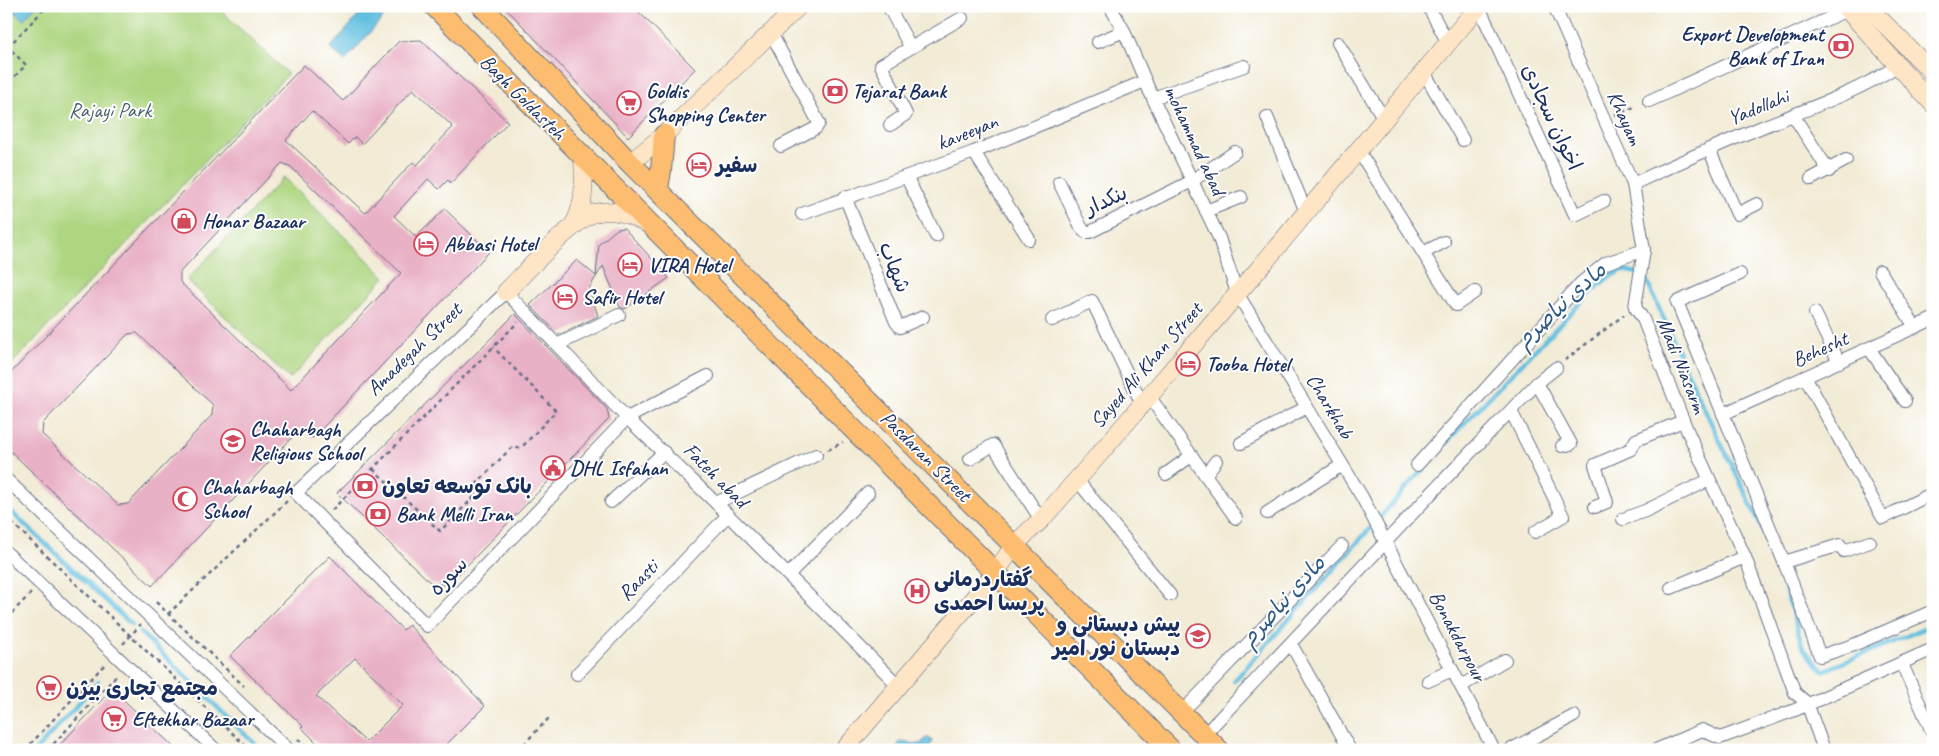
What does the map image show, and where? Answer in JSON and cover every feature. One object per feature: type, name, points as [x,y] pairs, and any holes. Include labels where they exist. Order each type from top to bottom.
[{"type":"main road","name":"Bagh Goldasteh","points":[[434,6],[612,187]]},
{"type":"main road","name":"Bagh Goldasteh","points":[[482,6],[630,163]]},
{"type":"main road","points":[[612,187],[630,163],[664,135],[772,33],[780,13],[800,6]]},
{"type":"main road","name":"Sayed Ali Khan Street","points":[[844,750],[996,572],[1015,544],[1042,520],[1146,400],[1479,6]]},
{"type":"main road","points":[[1867,6],[1933,73]]},
{"type":"main road","points":[[1848,7],[1897,66],[1933,104]]},
{"type":"main road","points":[[651,226],[648,210],[663,195],[664,135]]},
{"type":"main road","name":"Amadegah Street","points":[[570,229],[579,215],[584,185],[583,157]]},
{"type":"main road","name":"Pasdaran Street","points":[[630,163],[984,513],[1219,750]]},
{"type":"main road","name":"Pasdaran Street","points":[[612,187],[860,434],[1171,750]]},
{"type":"main road","name":"Amadegah Street","points":[[506,292],[570,229],[593,213],[616,211],[632,216],[651,226]]},
{"type":"main road","points":[[966,541],[985,545],[992,540],[996,532],[984,513]]},
{"type":"street","points":[[888,6],[910,46]]},
{"type":"street","name":"mohammad abad","points":[[1110,6],[1124,31],[1145,81],[1219,238],[1238,293]]},
{"type":"street","points":[[1428,6],[1448,43]]},
{"type":"street","name":"اخوان سجادی","points":[[1479,6],[1575,214],[1604,200]]},
{"type":"street","name":"Khayam","points":[[1554,6],[1633,184],[1644,250],[1636,307]]},
{"type":"street","points":[[1649,101],[1848,7]]},
{"type":"street","points":[[890,125],[906,114],[881,65],[910,46],[962,18]]},
{"type":"street","points":[[1098,42],[1124,31]]},
{"type":"street","points":[[772,33],[819,123],[816,128],[781,146]]},
{"type":"street","points":[[1338,44],[1384,119]]},
{"type":"street","points":[[1153,98],[1244,66]]},
{"type":"street","name":"Yadollahi","points":[[1633,184],[1709,149],[1880,77],[1897,66]]},
{"type":"street","points":[[1424,72],[1463,140]]},
{"type":"street","name":"kaveeyan","points":[[802,214],[845,197],[907,178],[1145,81]]},
{"type":"street","points":[[1793,115],[1829,171]]},
{"type":"street","points":[[1267,117],[1306,212]]},
{"type":"street","points":[[1709,149],[1737,214],[1757,204]]},
{"type":"street","points":[[1358,150],[1456,306],[1475,292]]},
{"type":"street","points":[[974,152],[1029,239]]},
{"type":"street","points":[[1192,181],[1235,152]]},
{"type":"street","points":[[1811,179],[1829,171],[1846,160]]},
{"type":"street","points":[[907,178],[936,236]]},
{"type":"street","name":"بنکدار","points":[[1059,182],[1081,228],[1085,232],[1090,232],[1192,181]]},
{"type":"street","name":"شهاب","points":[[845,197],[896,322],[900,327],[924,317]]},
{"type":"street","points":[[1206,211],[1241,198]]},
{"type":"street","points":[[1423,253],[1444,242]]},
{"type":"street","points":[[1417,465],[1581,283],[1606,263],[1644,250]]},
{"type":"street","points":[[1880,272],[1915,327]]},
{"type":"street","points":[[1740,274],[1677,302],[1784,562],[1820,656],[1851,646],[1933,611]]},
{"type":"street","name":"Fateh abad","points":[[506,292],[627,418],[716,503],[899,686]]},
{"type":"street","name":"Amadegah Street","points":[[296,493],[506,292]]},
{"type":"street","name":"Charkhab","points":[[1238,293],[1362,497],[1386,541]]},
{"type":"street","points":[[1052,320],[1092,301],[1146,400],[1191,456],[1236,518]]},
{"type":"street","name":"Madi Niasarm","points":[[1636,307],[1643,319],[1709,480],[1745,557],[1795,693],[1807,703],[1824,750]]},
{"type":"street","points":[[1815,313],[1839,362]]},
{"type":"street","points":[[557,345],[619,315]]},
{"type":"street","name":"Behesht","points":[[1723,414],[1933,320]]},
{"type":"street","points":[[1869,348],[1905,401]]},
{"type":"street","points":[[1205,734],[1537,383],[1556,368]]},
{"type":"street","points":[[627,418],[708,376]]},
{"type":"street","points":[[1805,377],[1883,518],[1933,493]]},
{"type":"street","points":[[1537,383],[1571,444],[1562,446]]},
{"type":"street","points":[[1241,443],[1307,407]]},
{"type":"street","points":[[1512,411],[1563,516],[1534,532]]},
{"type":"street","name":"سوره","points":[[296,493],[424,624],[430,625],[627,418]]},
{"type":"street","points":[[1595,507],[1607,502],[1595,465],[1631,449],[1636,440],[1683,420]]},
{"type":"street","points":[[970,459],[998,442],[1042,520]]},
{"type":"street","points":[[611,502],[664,452]]},
{"type":"street","points":[[716,503],[816,455]]},
{"type":"street","points":[[1166,474],[1191,456]]},
{"type":"street","points":[[1205,475],[1216,461]]},
{"type":"street","points":[[1267,514],[1342,465]]},
{"type":"street","points":[[6,479],[289,750]]},
{"type":"street","points":[[1077,480],[1170,595]]},
{"type":"street","points":[[1623,519],[1645,511],[1709,480]]},
{"type":"street","points":[[788,575],[868,493]]},
{"type":"street","name":"Raasti","points":[[577,674],[728,515]]},
{"type":"street","name":"Bonakdarpour","points":[[1386,541],[1494,750]]},
{"type":"street","points":[[1784,562],[1840,545],[1844,551],[1870,542]]},
{"type":"street","points":[[1182,712],[1342,546]]},
{"type":"street","points":[[6,552],[216,750]]},
{"type":"street","points":[[1671,588],[1745,557]]},
{"type":"street","points":[[1290,644],[1350,750]]},
{"type":"street","points":[[1656,750],[1702,730],[1722,744],[1807,703],[1902,664],[1933,649]]},
{"type":"street","points":[[1461,686],[1506,660]]},
{"type":"street","points":[[1902,664],[1933,734]]},
{"type":"street","points":[[1428,681],[1452,670]]},
{"type":"street","points":[[1510,750],[1574,716]]},
{"type":"path","points":[[6,85],[26,64],[7,46],[47,6]]},
{"type":"path","points":[[1604,119],[1649,101]]},
{"type":"path","name":"Madi Niasarm","points":[[1556,368],[1636,307]]},
{"type":"path","points":[[322,520],[526,312]]},
{"type":"path","points":[[373,470],[440,531],[476,495],[478,482],[511,448],[522,448],[556,411],[493,347]]},
{"type":"path","points":[[816,455],[860,434]]},
{"type":"path","points":[[158,624],[296,493]]},
{"type":"path","points":[[6,517],[250,750]]},
{"type":"path","points":[[6,619],[40,584]]},
{"type":"path","points":[[25,750],[148,615]]},
{"type":"path","points":[[48,750],[126,665]]},
{"type":"path","points":[[518,750],[549,718]]},
{"type":"green space","name":"Rajayi Park","points":[[6,6],[216,6],[288,74],[9,367],[6,365]]},
{"type":"green space","points":[[284,177],[385,277],[290,379],[187,280]]},
{"type":"water","points":[[10,6],[36,6],[23,20]]},
{"type":"water","points":[[367,6],[383,18],[345,61],[330,48]]},
{"type":"water","points":[[928,737],[932,741],[931,745],[919,750],[895,750],[900,742],[920,744]]},
{"type":"building","name":"Goldis Shopping Center","points":[[504,6],[633,6],[695,69],[628,137]]},
{"type":"building","points":[[421,40],[508,122],[451,183],[448,180],[439,189],[428,179],[394,216],[416,237],[445,209],[489,252],[313,438],[301,428],[152,586],[6,447],[6,378],[304,65],[343,101],[399,41]],"holes":[[[413,89],[453,127],[417,165],[413,162],[365,213],[286,140],[312,111],[348,144],[355,137],[362,144]],[[282,163],[291,167],[401,273],[291,390],[180,282],[180,272]],[[137,333],[213,405],[212,415],[128,504],[118,505],[42,434],[43,423],[128,334]]]},
{"type":"building","points":[[624,228],[669,278],[625,309],[620,307],[603,266],[589,288],[598,316],[559,335],[530,305],[577,260],[596,276],[599,244],[617,229]]},
{"type":"building","points":[[515,314],[607,409],[609,419],[448,585],[431,583],[337,493]]},
{"type":"building","points":[[330,556],[403,630],[409,625],[485,706],[441,750],[324,750],[301,727],[303,726],[230,656]],"holes":[[[355,658],[403,705],[366,742],[316,696]]]},
{"type":"building","name":"Eftekhar Bazaar","points":[[112,689],[177,750],[55,750]]},
{"type":"waterway","name":"مادی نیاصرم","points":[[1234,681],[1456,432],[1583,300],[1606,279],[1622,270],[1643,274],[1647,281],[1698,396],[1758,519],[1783,581],[1803,648],[1823,671],[1933,625]]},
{"type":"waterway","points":[[6,507],[132,625]]},
{"type":"waterway","points":[[140,632],[261,750]]},
{"type":"waterway","points":[[36,750],[98,682]]},
{"type":"place","name":"Export Development Bank of Iran","points":[[1841,46]]},
{"type":"place","name":"Tejarat Bank","points":[[835,91]]},
{"type":"place","name":"Goldis Shopping Center","points":[[629,103]]},
{"type":"place","name":"سفیر","points":[[699,165]]},
{"type":"place","name":"Honar Bazaar","points":[[184,221]]},
{"type":"place","name":"Abbasi Hotel","points":[[426,244]]},
{"type":"place","name":"VIRA Hotel","points":[[630,265]]},
{"type":"place","name":"Safir Hotel","points":[[565,297]]},
{"type":"place","name":"Tooba Hotel","points":[[1188,364]]},
{"type":"place","name":"Chaharbagh Religious School","points":[[233,441]]},
{"type":"place","name":"DHL Isfahan","points":[[553,468]]},
{"type":"place","name":"بانک توسعه تعاون","points":[[365,486]]},
{"type":"place","name":"Chaharbagh School","points":[[185,499]]},
{"type":"place","name":"Bank Melli Iran","points":[[378,514]]},
{"type":"place","name":"گفتاردرمانی پریسا احمدی","points":[[917,591]]},
{"type":"place","name":"پیش دبستانی و دبستان نور امیر","points":[[1198,636]]},
{"type":"place","name":"مجتمع تجاری بیژن","points":[[49,688]]},
{"type":"place","name":"Eftekhar Bazaar","points":[[114,719]]}]
